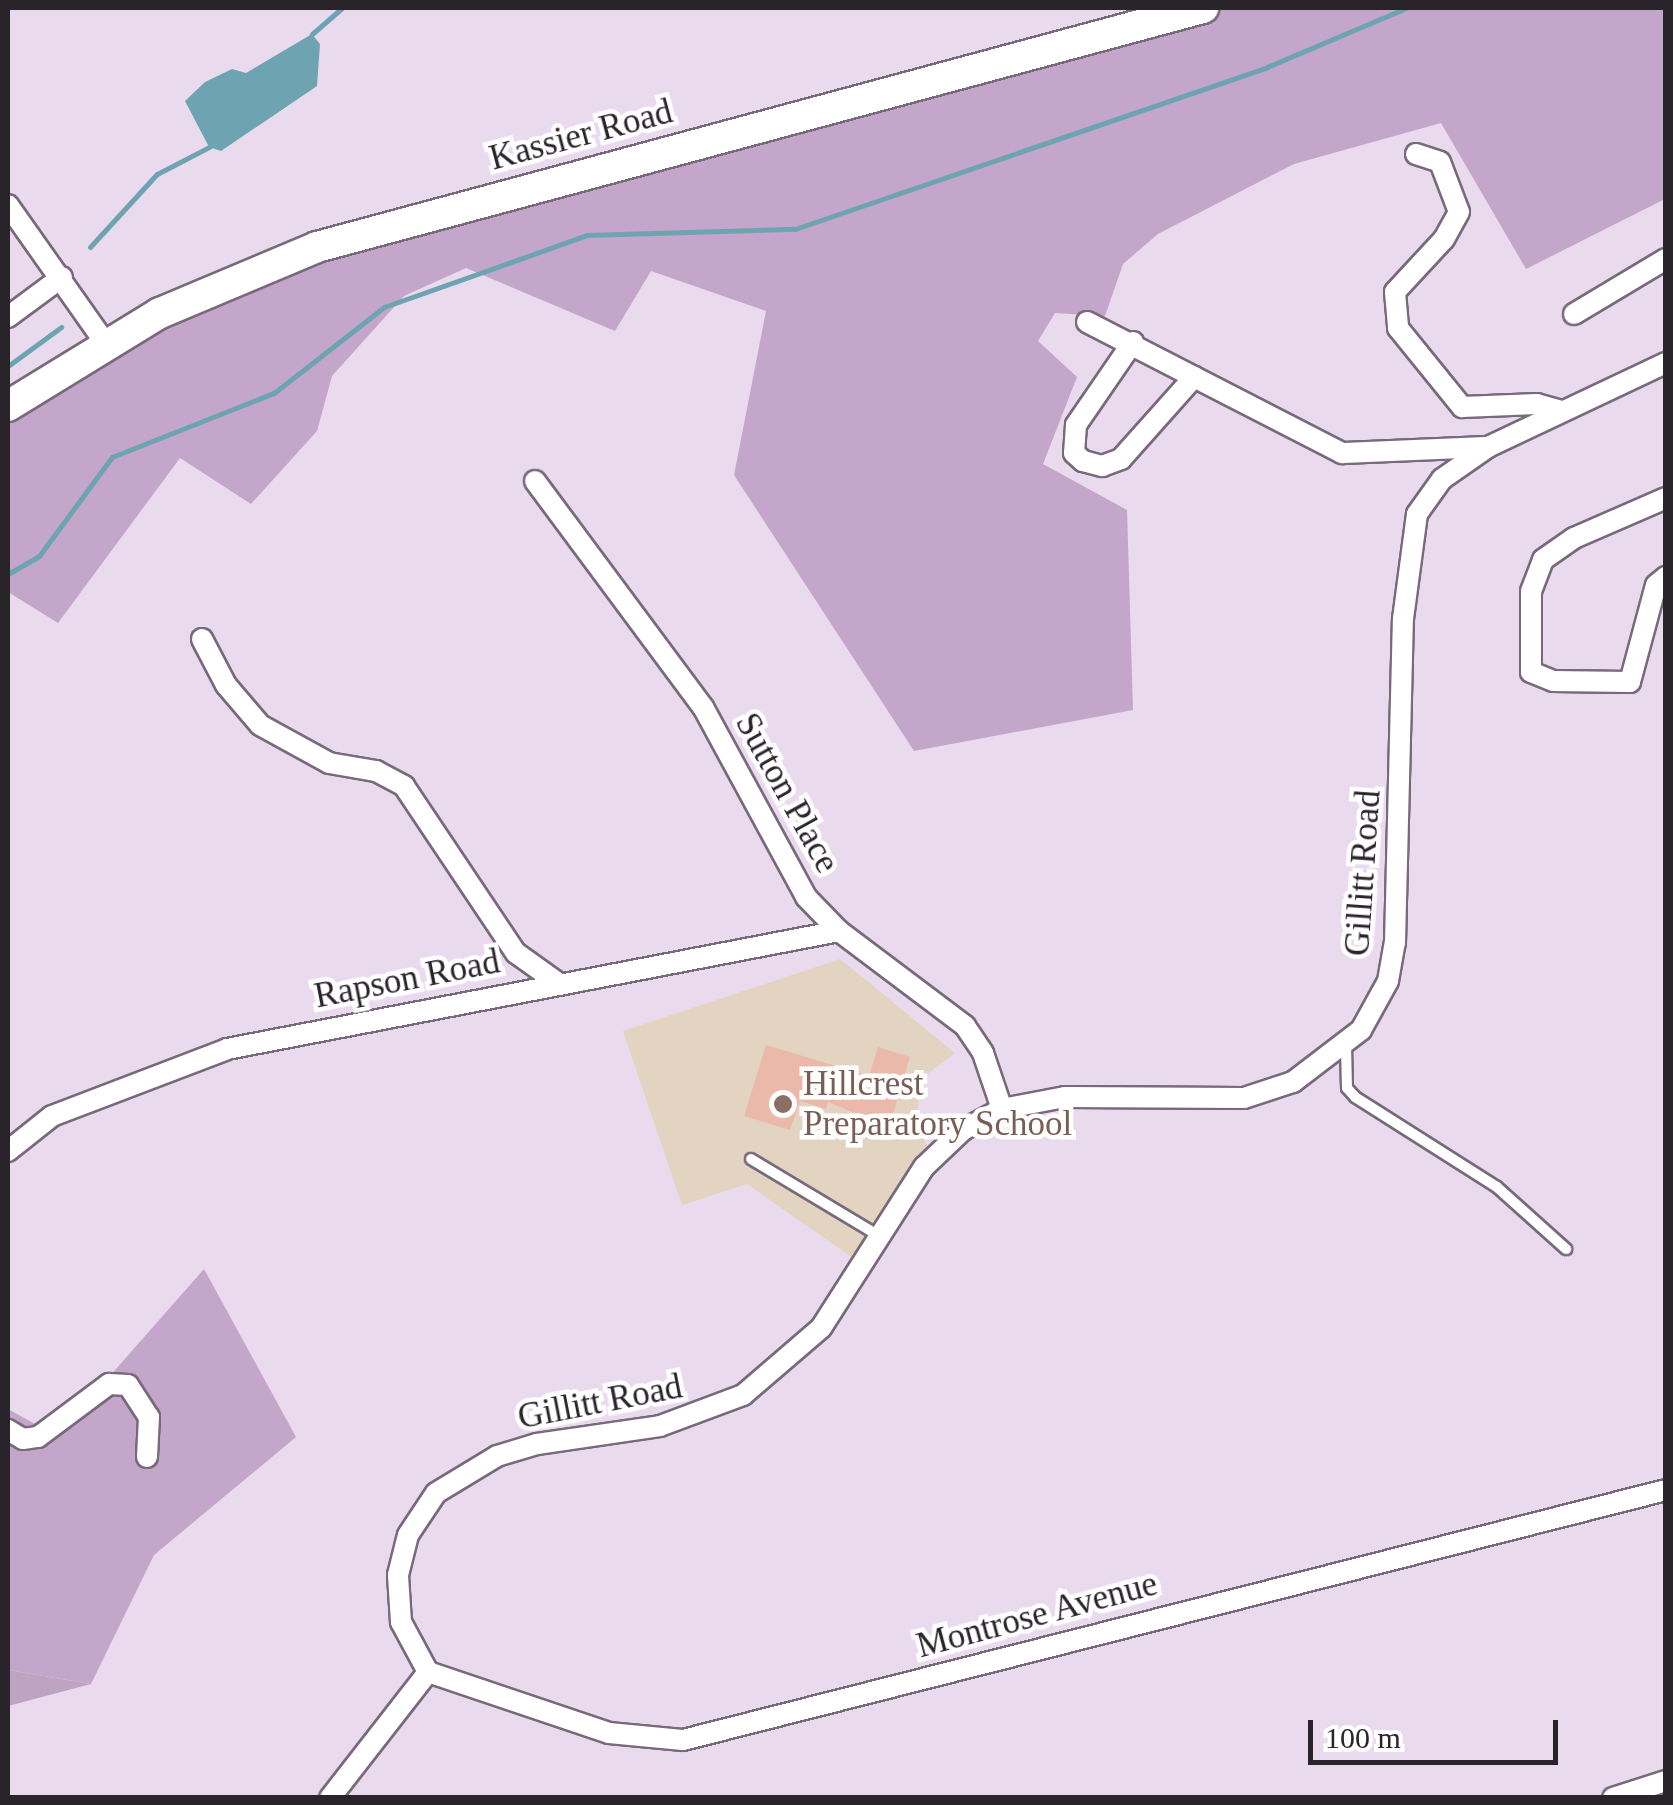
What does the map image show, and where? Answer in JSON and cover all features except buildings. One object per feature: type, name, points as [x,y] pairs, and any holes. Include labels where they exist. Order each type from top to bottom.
[{"type":"main road","name":"Kassier Road","points":[[8,406],[104,342],[254,270],[387,225],[1203,8]]},
{"type":"street","points":[[1416,154],[1440,162],[1459,208],[1444,239],[1395,292],[1401,332],[1458,405],[1476,411],[1537,404],[1561,411]]},
{"type":"street","points":[[8,204],[104,342]]},
{"type":"street","points":[[1574,314],[1666,259]]},
{"type":"street","points":[[8,317],[62,277]]},
{"type":"street","points":[[1087,322],[1133,342],[1194,378],[1342,453],[1488,447]]},
{"type":"street","points":[[1133,342],[1076,425],[1074,452],[1083,462],[1102,466],[1120,459],[1194,378]]},
{"type":"street","name":"Gillitt Road","points":[[428,1672],[401,1622],[397,1597],[400,1555],[436,1493],[497,1456],[537,1444],[660,1426],[743,1395],[820,1328],[924,1167],[963,1130],[1002,1109],[1064,1096],[1244,1098],[1293,1082],[1346,1045],[1370,1019],[1395,942],[1408,543],[1429,493],[1488,447],[1666,364]]},
{"type":"street","name":"Sutton Place","points":[[535,481],[702,707],[806,896],[840,931],[965,1026],[983,1054],[1002,1109]]},
{"type":"street","points":[[1666,498],[1574,538],[1543,560],[1531,591],[1531,672],[1553,681],[1630,682],[1656,585],[1666,577]]},
{"type":"street","points":[[202,639],[226,685],[260,725],[329,763],[376,771],[404,786],[516,953],[558,983]]},
{"type":"street","name":"Rapson Road","points":[[8,1151],[52,1116],[227,1049],[840,931]]},
{"type":"street","points":[[8,1430],[23,1439],[38,1437],[109,1384],[128,1385],[149,1418],[147,1457]]},
{"type":"street","name":"Montrose Avenue","points":[[428,1672],[609,1733],[683,1740],[1666,1490]]},
{"type":"street","points":[[330,1798],[428,1672]]},
{"type":"street","points":[[1613,1798],[1666,1780]]},
{"type":"lane","points":[[1346,1045],[1347,1088],[1354,1097],[1496,1187],[1566,1249]]},
{"type":"lane","points":[[751,1159],[880,1237]]},
{"type":"shaded area","points":[[1203,8],[1665,8],[1665,199],[1526,269],[1441,123],[1294,164],[1158,234],[1123,264],[1105,316],[1055,313],[1038,341],[1077,377],[1043,464],[1127,510],[1133,710],[914,751],[734,475],[766,311],[651,271],[615,331],[466,268],[404,296],[332,376],[317,431],[251,504],[180,458],[58,623],[8,592],[8,406],[253,270]]},
{"type":"shaded area","name":"Hillcrest Preparatory School","points":[[840,959],[955,1053],[922,1078],[915,1129],[932,1151],[856,1260],[747,1184],[682,1205],[623,1031]]},
{"type":"shaded area","points":[[204,1269],[296,1437],[154,1555],[91,1684],[8,1670],[8,1409],[57,1436]]},
{"type":"shaded area","points":[[8,1670],[91,1684],[8,1706]]},
{"type":"water","points":[[312,34],[320,44],[317,86],[221,151],[209,147],[185,101],[205,82],[232,69],[246,73]]},
{"type":"waterway","points":[[312,34],[342,8]]},
{"type":"waterway","points":[[8,574],[39,556],[112,457],[274,393],[384,307],[587,235],[795,229],[1267,67],[1406,8]]},
{"type":"waterway","points":[[90,247],[157,174],[209,147]]},
{"type":"waterway","points":[[8,366],[61,327]]},
{"type":"place","name":"Hillcrest Preparatory School","points":[[783,1104]]}]
